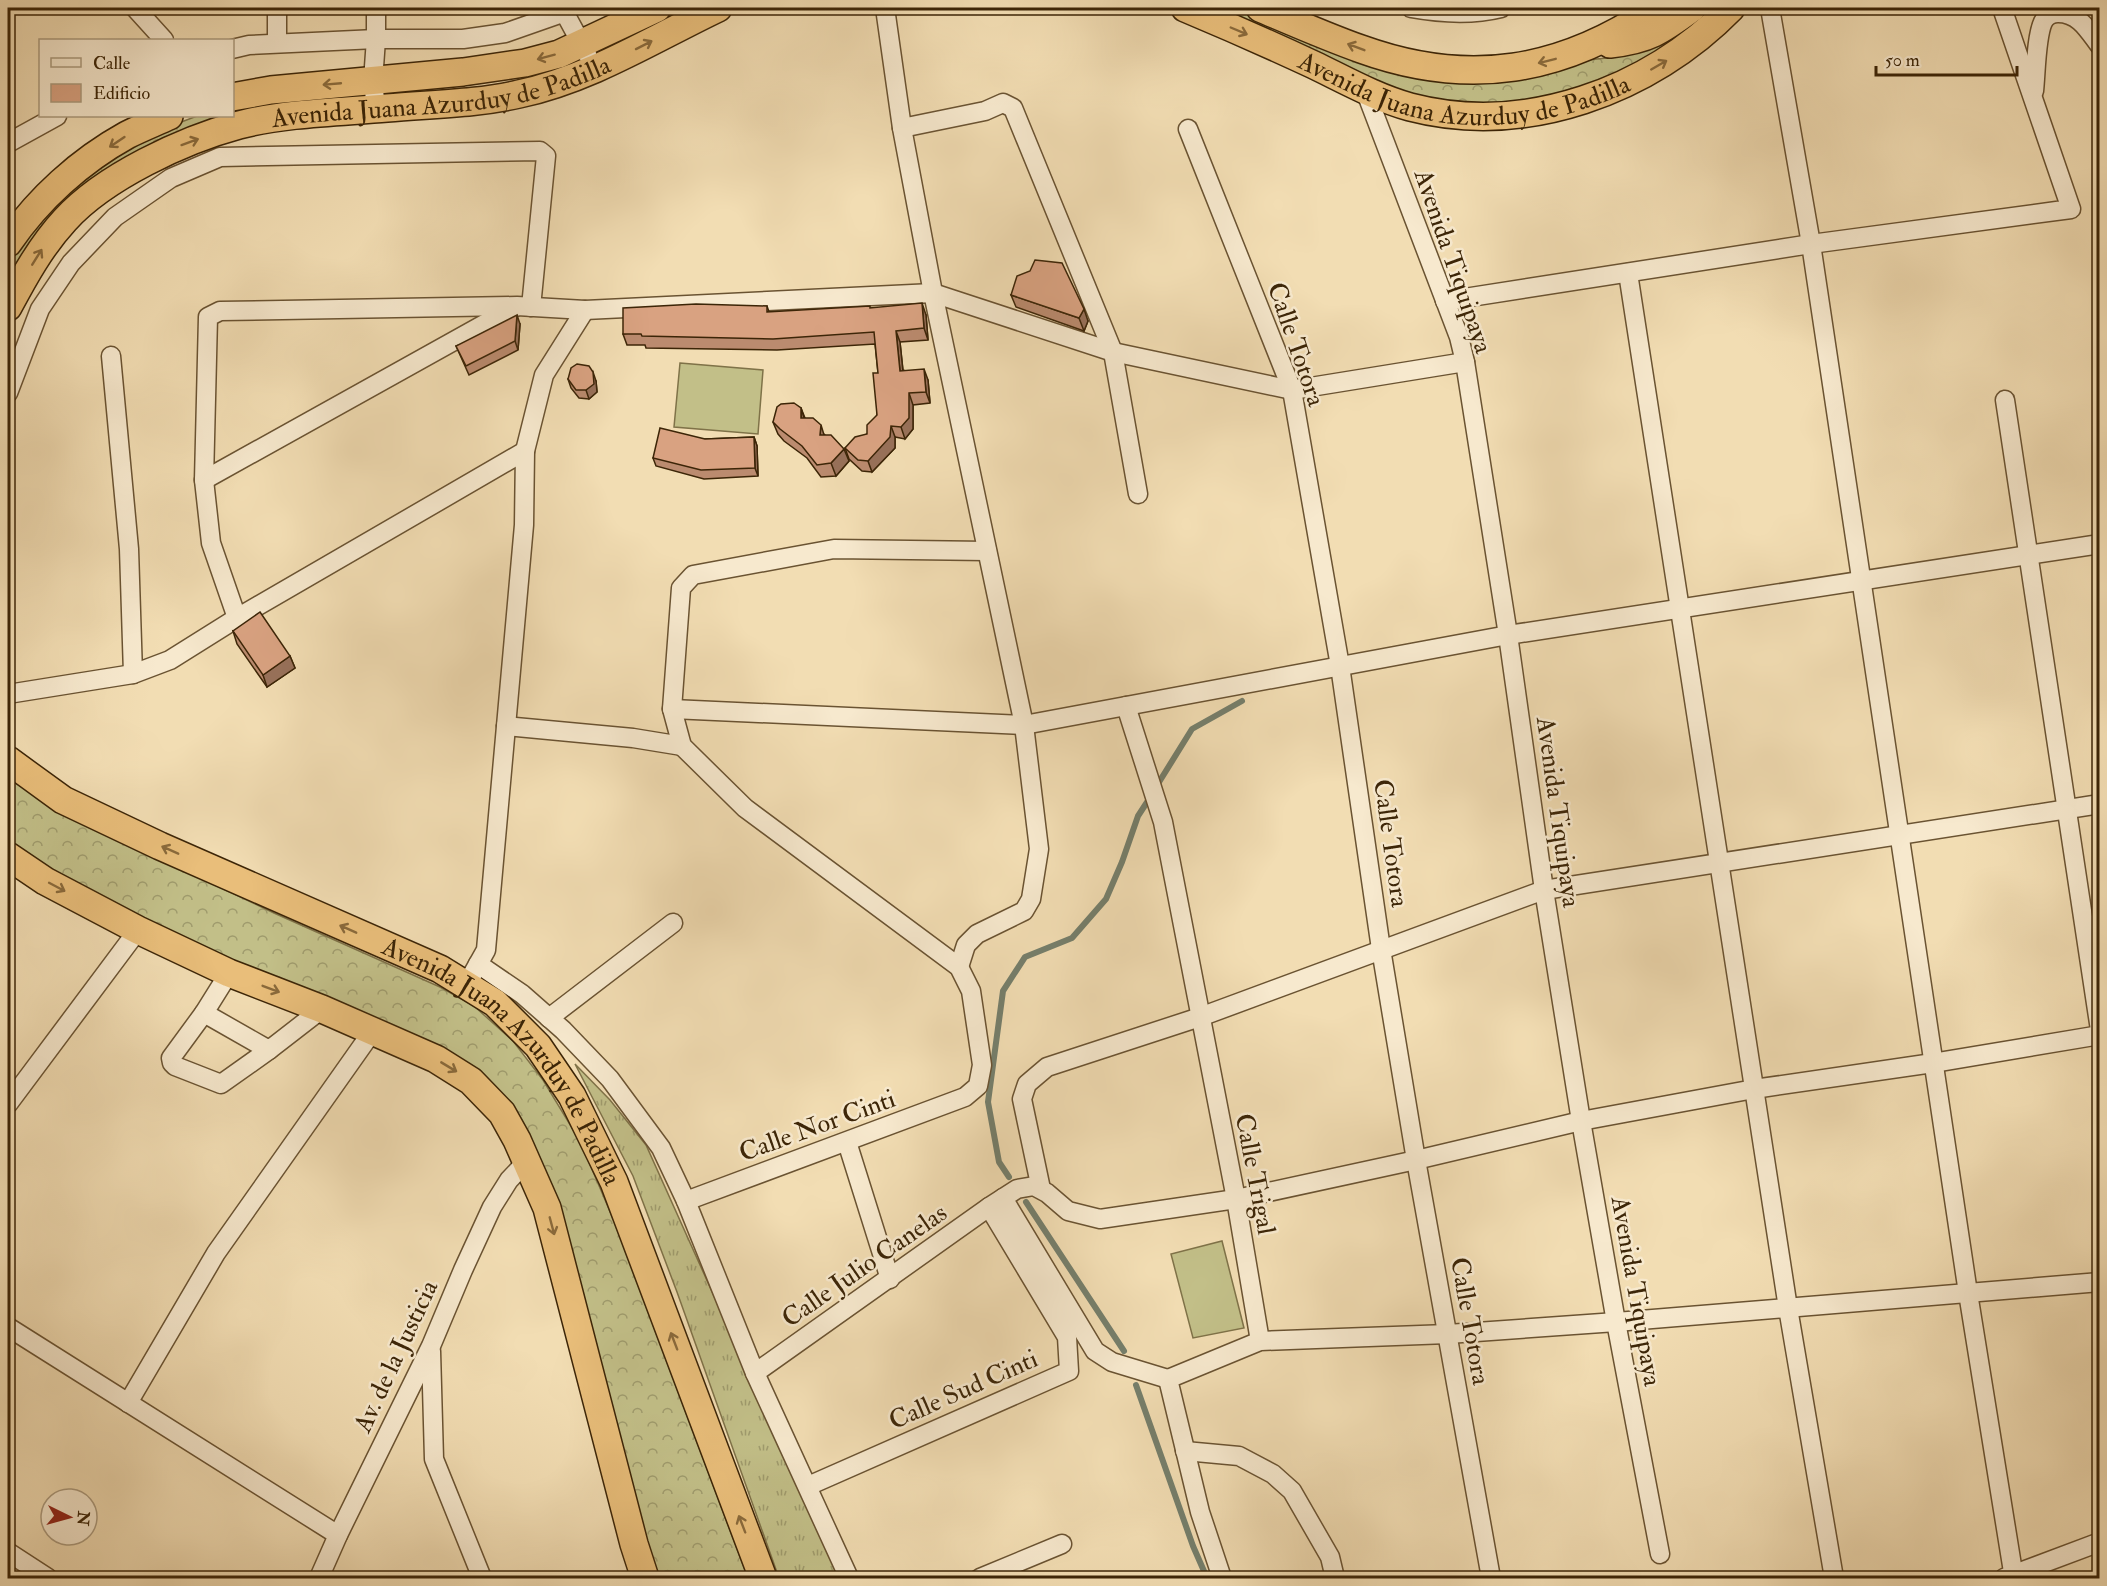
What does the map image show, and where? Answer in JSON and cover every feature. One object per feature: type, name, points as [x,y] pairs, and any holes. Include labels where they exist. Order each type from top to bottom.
[{"type":"highway","name":"Avenida Juana Azurduy de Padilla","points":[[234,97],[271,90],[463,72],[525,63],[559,54],[657,8]]},
{"type":"highway","name":"Avenida Juana Azurduy de Padilla","points":[[8,307],[40,250],[66,219],[89,199],[123,176],[186,143],[239,125],[276,118],[469,101],[517,95],[553,86],[596,70],[718,8]]},
{"type":"highway","name":"Avenida Juana Azurduy de Padilla","points":[[1185,8],[1365,90],[1410,106],[1450,114],[1502,116],[1575,104],[1598,95],[1666,60],[1692,42],[1731,8]]},
{"type":"highway","name":"Avenida Juana Azurduy de Padilla","points":[[1260,8],[1362,50],[1412,64],[1451,70],[1479,71],[1514,67],[1563,57],[1635,22],[1656,8]]},
{"type":"highway","points":[[1586,47],[1632,42],[1646,38],[1660,32],[1692,8]]},
{"type":"highway","points":[[8,243],[23,220],[49,193],[87,162],[127,135],[168,117]]},
{"type":"highway","name":"Avenida Juana Azurduy de Padilla","points":[[8,760],[63,800],[170,850],[440,969],[472,975],[495,1003],[538,1046],[572,1096],[614,1182],[763,1578]]},
{"type":"highway","name":"Avenida Juana Azurduy de Padilla","points":[[8,856],[45,881],[138,930],[229,973],[322,1009],[436,1059],[471,1081],[502,1113],[527,1161],[547,1208],[634,1544],[645,1578]]},
{"type":"street","points":[[135,8],[163,39]]},
{"type":"street","points":[[277,8],[277,44]]},
{"type":"street","points":[[376,8],[373,81],[376,109]]},
{"type":"street","points":[[885,8],[902,129],[933,293],[1024,725],[1039,849],[1031,899],[1024,911],[977,934],[966,945],[959,967],[746,808],[682,746],[672,709],[681,588],[693,575],[834,549],[987,551]]},
{"type":"street","points":[[1411,8],[1461,11],[1501,8]]},
{"type":"street","points":[[1770,8],[1810,244],[2010,1577],[2100,1542]]},
{"type":"street","points":[[1445,301],[1810,244],[2071,209],[2002,8]]},
{"type":"street","points":[[234,49],[249,45],[376,39],[463,39],[505,33],[563,10],[596,70]]},
{"type":"street","points":[[2033,99],[2040,35],[2044,20],[2053,13],[2069,13],[2082,22],[2100,46]]},
{"type":"street","name":"Avenida Tiquipaya","points":[[1365,90],[1459,337],[1465,362],[1581,1122],[1660,1554]]},
{"type":"street","points":[[902,129],[985,111],[1003,103],[1013,108],[1113,352],[1138,494]]},
{"type":"street","points":[[8,143],[55,117]]},
{"type":"street","name":"Calle Totora","points":[[1188,129],[1292,390],[1340,666],[1381,949],[1416,1160],[1491,1578]]},
{"type":"street","points":[[8,393],[40,309],[71,263],[115,217],[171,178],[220,157],[540,151],[546,156],[524,306]]},
{"type":"street","points":[[1628,273],[1788,1308],[1834,1578]]},
{"type":"street","points":[[237,618],[211,543],[204,480],[207,317],[220,311],[524,306],[585,310],[933,293],[1113,352],[1292,390],[1465,362]]},
{"type":"street","points":[[204,480],[524,306]]},
{"type":"street","points":[[585,310],[544,375],[525,451],[524,525],[486,950],[472,975],[522,994],[563,1030],[610,1079],[661,1148],[686,1201],[755,1373],[849,1578]]},
{"type":"street","points":[[111,357],[129,549],[133,674]]},
{"type":"street","points":[[2005,400],[2100,1030]]},
{"type":"street","points":[[8,694],[133,674],[170,660],[237,618],[525,451]]},
{"type":"street","points":[[672,709],[1024,725],[1508,635],[2100,544]]},
{"type":"street","name":"Calle Trigal","points":[[1126,706],[1163,822],[1236,1199],[1260,1341]]},
{"type":"street","points":[[506,726],[633,738],[682,746]]},
{"type":"street","points":[[2100,804],[1544,890],[1200,1017],[1047,1067],[1027,1084],[1022,1099],[1041,1189],[1068,1210],[1100,1219],[1236,1199],[1581,1122],[1754,1089],[1934,1063],[2100,1035]]},
{"type":"street","points":[[549,1018],[674,923]]},
{"type":"street","points":[[10,1094],[138,930]]},
{"type":"street","name":"Calle Nor Cinti","points":[[686,1201],[965,1097],[978,1086],[982,1065],[971,991],[959,967]]},
{"type":"street","points":[[229,973],[204,1013],[171,1058],[175,1066],[221,1084],[322,1009]]},
{"type":"street","points":[[204,1013],[269,1050]]},
{"type":"street","points":[[128,1403],[216,1253],[372,1032]]},
{"type":"street","points":[[847,1142],[890,1279]]},
{"type":"street","name":"Av. de la Justicia","points":[[319,1578],[431,1346],[492,1206],[509,1180],[527,1161]]},
{"type":"street","name":"Calle Julio Canelas","points":[[755,1373],[996,1202],[1017,1189],[1034,1186],[1041,1189]]},
{"type":"street","points":[[996,1202],[1095,1351],[1112,1362],[1168,1379],[1260,1341],[1448,1334],[2100,1282]]},
{"type":"street","name":"Calle Sud Cinti","points":[[808,1486],[1068,1371],[1067,1337],[996,1202]]},
{"type":"street","points":[[8,1327],[338,1536]]},
{"type":"street","points":[[431,1346],[434,1458],[482,1578]]},
{"type":"street","points":[[1168,1379],[1200,1512],[1222,1578]]},
{"type":"street","points":[[1185,1451],[1239,1456],[1273,1474],[1292,1491],[1330,1557],[1335,1578]]},
{"type":"street","points":[[980,1578],[1062,1544]]},
{"type":"street","points":[[8,1552],[48,1578]]},
{"type":"green space","points":[[1224,8],[1234,8],[1340,52],[1576,61],[1617,57],[1638,48],[1701,8],[1712,8],[1663,49],[1600,83],[1536,102],[1467,105],[1407,93],[1375,82],[1222,13]]},
{"type":"green space","points":[[194,117],[227,117],[30,244],[8,278],[8,264],[49,210],[87,176],[122,151],[163,129]]},
{"type":"green space","points":[[680,363],[763,370],[758,434],[674,427]]},
{"type":"green space","points":[[8,780],[67,815],[274,913],[440,987],[474,1006],[513,1041],[543,1080],[580,1141],[614,1221],[748,1578],[656,1578],[512,1112],[229,959],[90,893],[8,844]]},
{"type":"green space","points":[[575,1064],[610,1100],[646,1145],[841,1578],[779,1578],[633,1176]]},
{"type":"green space","points":[[1222,1241],[1244,1328],[1193,1338],[1171,1254]]},
{"type":"building","points":[[1035,260],[1062,263],[1084,309],[1079,318],[1011,295],[1017,276],[1030,271]]},
{"type":"building","points":[[922,303],[924,328],[896,331],[900,371],[924,369],[926,392],[909,393],[909,418],[901,427],[891,426],[890,437],[868,461],[858,460],[845,448],[855,437],[867,434],[867,425],[877,415],[873,373],[878,373],[874,332],[773,339],[623,334],[623,308],[696,304],[767,306],[767,312],[870,306],[870,308]]},
{"type":"building","points":[[517,315],[515,341],[466,366],[456,346]]},
{"type":"building","points":[[577,364],[589,366],[593,372],[594,384],[586,390],[576,390],[568,379],[571,368]]},
{"type":"building","points":[[794,403],[801,408],[801,418],[813,418],[821,425],[820,435],[831,435],[844,449],[831,463],[817,465],[802,446],[773,422],[777,407],[781,404]]},
{"type":"building","points":[[660,428],[705,439],[754,437],[755,468],[701,470],[653,458]]},
{"type":"building","points":[[260,612],[290,656],[263,675],[233,631]]},
{"type":"waterway","points":[[1156,787],[1192,729],[1242,701]]},
{"type":"waterway","points":[[1009,1177],[999,1162],[988,1102],[1003,991],[1025,957],[1072,938],[1106,899],[1138,816],[1151,796]]},
{"type":"waterway","points":[[1026,1202],[1124,1351]]},
{"type":"waterway","points":[[1136,1385],[1193,1546],[1207,1578]]}]
